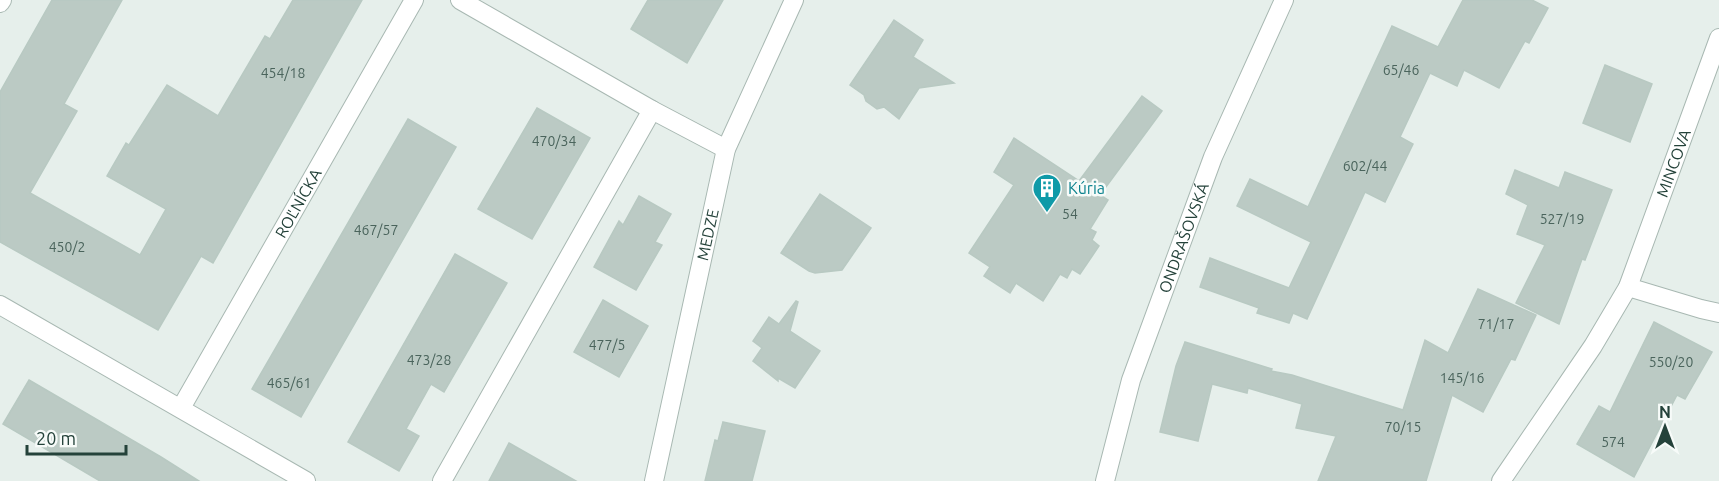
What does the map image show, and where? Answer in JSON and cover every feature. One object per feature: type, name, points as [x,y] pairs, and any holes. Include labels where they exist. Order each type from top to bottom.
[{"type":"street","name":"ROĽNÍCKA","points":[[181,408],[414,0]]},
{"type":"street","points":[[460,0],[726,150]]},
{"type":"street","name":"MEDZE","points":[[654,481],[726,150],[794,0]]},
{"type":"street","name":"ONDRAŠOVSKÁ","points":[[1105,481],[1131,380],[1213,157],[1284,0]]},
{"type":"street","name":"MINCOVA","points":[[1501,481],[1593,346],[1628,287],[1719,38]]},
{"type":"street","points":[[442,481],[652,110]]},
{"type":"street","points":[[1628,287],[1719,313]]},
{"type":"street","points":[[0,305],[306,481]]},
{"type":"building","points":[[52,0],[122,0],[64,104],[77,111],[30,193],[140,255],[166,209],[107,176],[126,143],[129,145],[167,85],[218,116],[265,36],[270,39],[293,0],[362,0],[213,263],[201,256],[158,330],[0,242],[0,92]]},
{"type":"building","points":[[648,0],[723,0],[687,63],[631,29]]},
{"type":"building","points":[[1463,0],[1532,0],[1548,8],[1529,43],[1525,41],[1499,88],[1464,70],[1457,86],[1430,73],[1400,137],[1413,144],[1385,202],[1365,192],[1307,319],[1293,313],[1289,323],[1257,313],[1259,308],[1200,287],[1210,258],[1289,288],[1311,242],[1237,206],[1250,179],[1308,207],[1392,26],[1438,47]]},
{"type":"building","points":[[894,20],[923,40],[913,57],[954,83],[919,88],[899,119],[884,107],[877,109],[866,101],[864,95],[850,85]]},
{"type":"building","points":[[1605,65],[1652,84],[1630,142],[1583,123]]},
{"type":"building","name":"Kúria","points":[[1142,96],[1162,111],[1100,195],[1108,200],[1090,229],[1096,232],[1092,240],[1099,246],[1080,274],[1072,269],[1067,278],[1060,274],[1043,301],[1016,283],[1010,293],[984,276],[990,267],[969,253],[1014,185],[994,172],[1014,138],[1079,181]]},
{"type":"building","points":[[537,108],[590,138],[532,239],[478,209]]},
{"type":"building","points":[[408,119],[456,147],[301,417],[252,389]]},
{"type":"building","points":[[1515,170],[1559,188],[1565,172],[1612,190],[1585,260],[1582,259],[1559,324],[1516,303],[1545,245],[1517,234],[1528,205],[1506,194]]},
{"type":"building","points":[[820,194],[871,228],[842,270],[815,273],[781,253]]},
{"type":"building","points":[[639,196],[671,214],[655,242],[662,245],[636,290],[594,267],[619,221],[623,225]]},
{"type":"building","points":[[455,254],[507,283],[444,392],[431,384],[406,429],[419,436],[399,471],[348,442]]},
{"type":"building","points":[[1478,289],[1536,315],[1515,360],[1511,359],[1483,412],[1452,395],[1426,481],[1318,481],[1336,436],[1296,428],[1302,404],[1248,388],[1247,393],[1212,384],[1198,441],[1160,432],[1176,366],[1185,342],[1272,369],[1271,371],[1292,375],[1403,410],[1425,340],[1448,353]]},
{"type":"building","points":[[603,300],[648,326],[619,377],[574,352]]},
{"type":"building","points":[[796,301],[798,302],[790,331],[820,351],[795,388],[778,378],[778,381],[753,361],[762,348],[753,341],[769,317],[779,324]]},
{"type":"building","points":[[1654,322],[1712,352],[1685,399],[1677,395],[1634,477],[1577,444],[1599,406],[1610,412]]},
{"type":"building","points":[[29,380],[199,481],[100,481],[3,424]]},
{"type":"building","points":[[723,422],[765,431],[752,481],[705,481],[715,440],[718,441]]},
{"type":"building","points":[[509,443],[576,481],[489,481]]},
{"type":"place","name":"Kúria","points":[[1047,214]]}]
